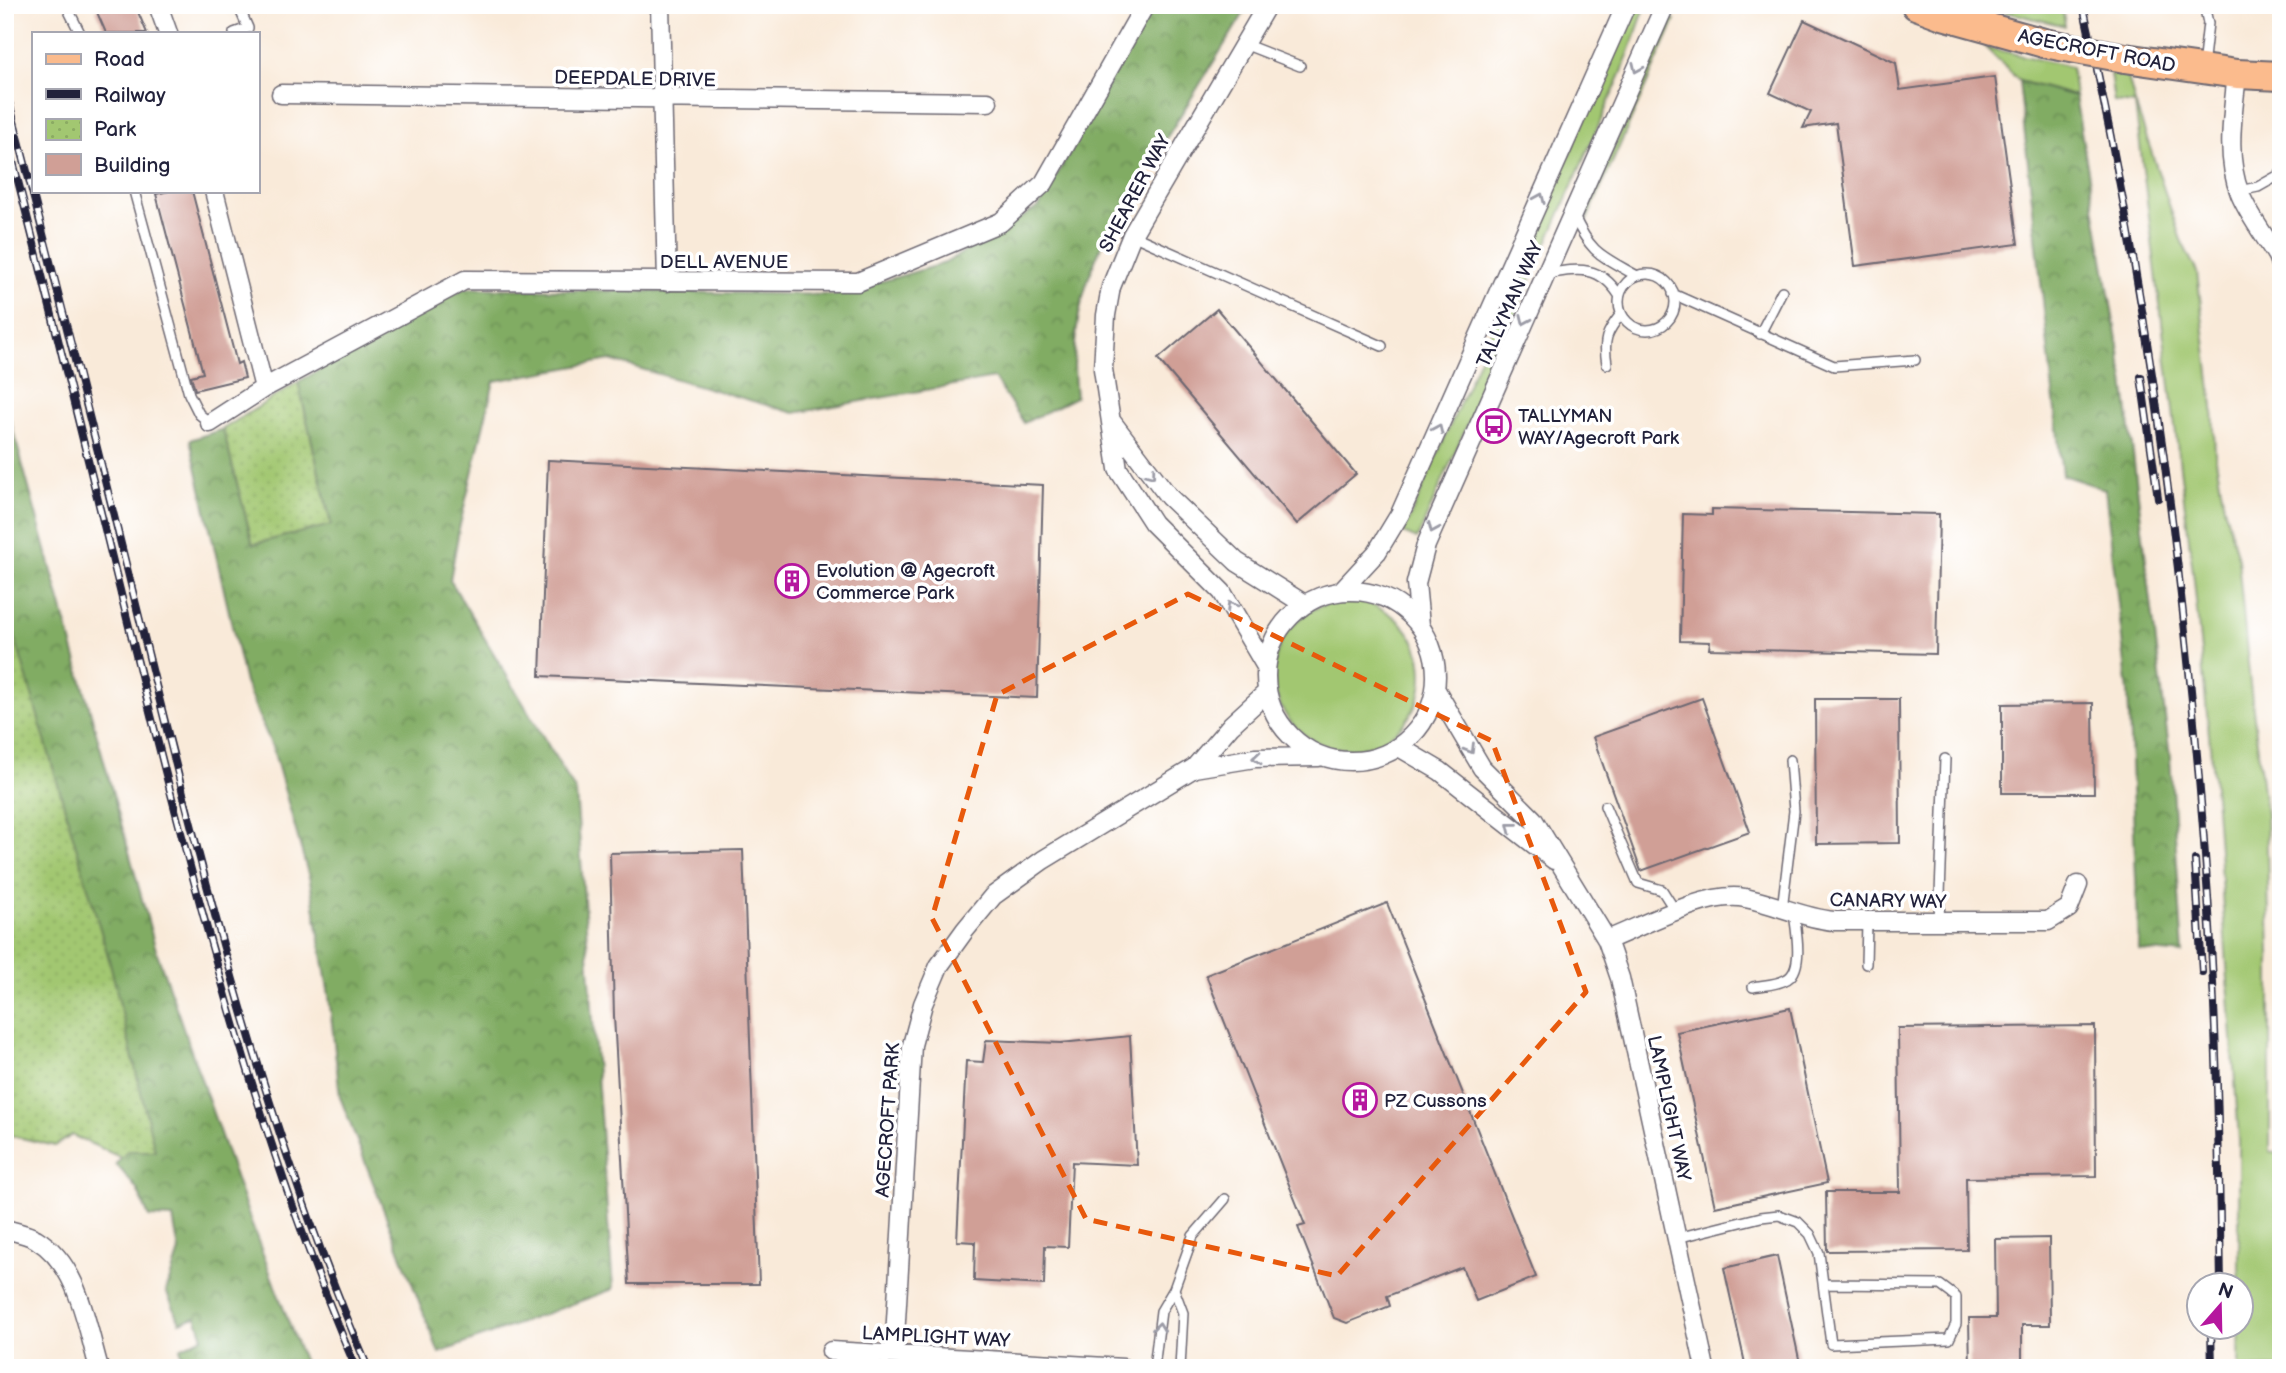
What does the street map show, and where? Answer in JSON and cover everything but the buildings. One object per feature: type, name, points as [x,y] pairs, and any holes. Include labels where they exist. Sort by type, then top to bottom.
[{"type":"main road","name":"AGECROFT ROAD","points":[[1916,5],[1942,15],[2044,43],[2237,74],[2281,76]]},
{"type":"street","points":[[158,5],[168,32]]},
{"type":"street","points":[[660,5],[667,282]]},
{"type":"street","name":"DELL AVENUE","points":[[210,423],[264,388],[465,280],[858,282],[1002,222],[1044,183],[1145,5]]},
{"type":"street","name":"SHEARER WAY","points":[[1265,664],[1222,592],[1153,523],[1118,469],[1102,369],[1105,315],[1117,270],[1132,234],[1267,5]]},
{"type":"street","name":"TALLYMAN WAY","points":[[1341,591],[1377,552],[1400,514],[1626,5]]},
{"type":"street","name":"TALLYMAN WAY","points":[[1420,625],[1415,597],[1421,557],[1665,5]]},
{"type":"street","points":[[2237,74],[2231,153],[2239,191],[2281,267]]},
{"type":"street","name":"DEEPDALE DRIVE","points":[[281,94],[988,102]]},
{"type":"street","points":[[214,192],[264,388]]},
{"type":"street","points":[[1110,419],[1169,496],[1237,562],[1304,604]]},
{"type":"street","points":[[1194,768],[1255,758],[1321,757],[1347,762],[1374,759],[1399,747],[1416,732],[1429,712],[1436,690],[1436,667],[1431,645],[1420,625],[1404,609],[1385,597],[1363,591],[1341,591],[1322,595],[1304,604],[1285,620],[1272,641],[1265,664],[1266,693],[1276,720],[1295,742],[1321,757]]},
{"type":"street","name":"LAMPLIGHT WAY","points":[[1436,690],[1482,768],[1533,819],[1607,940],[1620,978],[1705,1368]]},
{"type":"street","points":[[1194,768],[1231,725],[1266,693]]},
{"type":"street","points":[[1399,747],[1440,771],[1565,869]]},
{"type":"street","name":"AGECROFT PARK","points":[[894,1355],[912,1045],[923,1004],[939,965],[993,896],[1043,860],[1194,768]]},
{"type":"street","name":"CANARY WAY","points":[[1607,940],[1710,898],[1743,897],[1814,919],[1867,922],[2048,920],[2069,908],[2078,885]]},
{"type":"street","points":[[5,1229],[37,1240],[59,1259],[70,1274],[99,1368]]},
{"type":"street","name":"LAMPLIGHT WAY","points":[[831,1351],[1124,1368]]},
{"type":"lane","points":[[66,5],[80,32]]},
{"type":"lane","points":[[237,32],[248,28],[238,5]]},
{"type":"lane","points":[[2203,69],[2208,23],[2204,5]]},
{"type":"lane","points":[[1243,43],[1300,66]]},
{"type":"lane","points":[[2239,191],[2258,187],[2281,174]]},
{"type":"lane","points":[[134,192],[189,394],[199,414],[210,423]]},
{"type":"lane","points":[[1572,213],[1584,239],[1597,253],[1637,276],[1655,275],[1663,279],[1673,294],[1834,366],[1915,360]]},
{"type":"lane","points":[[1132,234],[1382,346]]},
{"type":"lane","points":[[1545,274],[1577,269],[1594,272],[1610,282],[1619,295],[1621,314],[1634,327],[1652,330],[1668,320],[1673,312],[1673,294]]},
{"type":"lane","points":[[1619,295],[1623,287],[1637,276]]},
{"type":"lane","points":[[1760,334],[1782,291]]},
{"type":"lane","points":[[1607,364],[1604,345],[1609,330],[1621,314]]},
{"type":"lane","points":[[1939,921],[1945,759]]},
{"type":"lane","points":[[1753,987],[1788,980],[1794,973],[1799,955],[1788,911],[1794,811],[1790,760]]},
{"type":"lane","points":[[1605,806],[1639,883],[1662,890],[1676,912]]},
{"type":"lane","points":[[1866,964],[1867,922]]},
{"type":"lane","points":[[1154,1368],[1161,1311],[1174,1289],[1193,1236],[1225,1199]]},
{"type":"lane","points":[[1676,1238],[1760,1217],[1779,1215],[1798,1222],[1810,1234],[1819,1253],[1823,1284],[1831,1344],[1949,1339],[1956,1324],[1956,1297],[1940,1285],[1823,1284]]},
{"type":"lane","points":[[1174,1289],[1183,1313],[1180,1368]]},
{"type":"highlighted area","points":[[1188,594],[1492,741],[1586,992],[1337,1276],[1086,1219],[932,918],[997,695]]},
{"type":"green space","points":[[1152,5],[1249,5],[1107,234],[1098,254],[1079,313],[1074,354],[1076,397],[1024,423],[994,378],[794,413],[610,360],[494,381],[459,529],[450,580],[576,792],[613,1289],[439,1353],[340,1097],[329,996],[310,881],[273,749],[245,683],[190,440],[223,429],[253,544],[331,524],[298,382],[464,288],[835,295],[945,263],[1039,207]]},
{"type":"green space","points":[[1635,5],[1645,8],[1622,72],[1417,539],[1403,533]]},
{"type":"green space","points":[[1995,5],[2062,5],[2065,26],[2002,11]]},
{"type":"green space","points":[[1666,16],[1675,20],[1586,222],[1587,209],[1643,80]]},
{"type":"green space","points":[[1985,47],[2071,67],[2075,96],[2019,81]]},
{"type":"green space","points":[[2110,74],[2128,77],[2181,240],[2197,272],[2213,407],[2215,454],[2224,506],[2238,559],[2266,816],[2270,952],[2270,1151],[2281,1155],[2281,1368],[2239,1368],[2239,1342],[2254,1342],[2254,1272],[2239,1272],[2239,1140],[2216,807],[2194,580],[2135,104],[2114,102]]},
{"type":"green space","points":[[2019,81],[2075,96],[2124,380],[2170,757],[2183,954],[2139,950],[2128,692],[2105,489],[2062,475]]},
{"type":"green space","points":[[298,382],[331,525],[253,544],[223,429]]},
{"type":"green space","points":[[5,401],[156,950],[252,1225],[306,1368],[187,1368],[180,1348],[203,1337],[196,1317],[180,1322],[166,1291],[179,1251],[173,1218],[149,1217],[137,1189],[116,1164],[121,1157],[72,1135],[55,1146],[5,1134]]},
{"type":"green space","points":[[1348,601],[1376,607],[1400,623],[1416,647],[1422,675],[1416,703],[1400,727],[1376,743],[1348,749],[1320,743],[1296,727],[1280,703],[1274,675],[1280,647],[1296,623],[1320,607]]},
{"type":"green space","points":[[5,603],[110,963],[155,1151],[127,1151],[122,1158],[72,1135],[55,1146],[5,1134]]},
{"type":"railway","points":[[2083,5],[2128,226],[2163,449],[2177,561],[2200,785],[2211,945],[2221,1272]]},
{"type":"railway","points":[[5,87],[32,192]]},
{"type":"railway","points":[[5,131],[165,771],[226,998],[298,1222],[356,1368]]},
{"type":"railway","points":[[32,192],[216,920],[270,1102],[300,1192],[368,1368]]},
{"type":"railway","points":[[2141,377],[2158,498]]},
{"type":"railway","points":[[2195,860],[2202,972]]},
{"type":"railway","points":[[2211,1342],[2212,1368]]},
{"type":"place","name":"TALLYMAN WAY/Agecroft Park","points":[[1494,426]]},
{"type":"place","name":"Evolution @ Agecroft Commerce Park","points":[[792,581]]},
{"type":"place","name":"PZ Cussons","points":[[1360,1100]]}]
